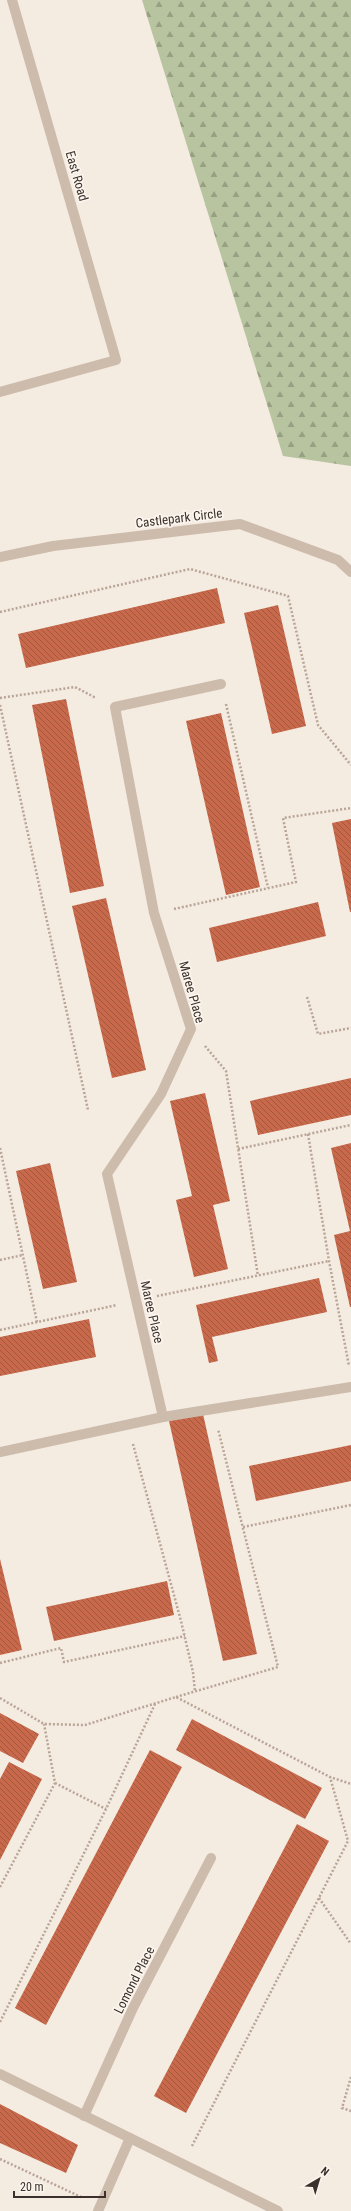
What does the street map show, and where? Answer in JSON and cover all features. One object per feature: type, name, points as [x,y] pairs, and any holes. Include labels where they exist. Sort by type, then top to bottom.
[{"type":"street","name":"East Road","points":[[0,392],[116,360],[12,0]]},
{"type":"street","name":"Castlepark Circle","points":[[0,557],[53,546],[240,524],[338,560],[351,572]]},
{"type":"street","points":[[115,707],[221,684]]},
{"type":"street","name":"Maree Place","points":[[115,707],[154,913],[191,1029],[161,1094],[107,1174],[163,1417]]},
{"type":"street","points":[[0,1452],[163,1417],[351,1387]]},
{"type":"street","name":"Lomond Place","points":[[84,2116],[133,2008],[211,1858]]},
{"type":"street","points":[[0,2074],[278,2211]]},
{"type":"street","points":[[99,2209],[130,2138]]},
{"type":"path","points":[[0,612],[190,569],[288,596],[318,726],[351,765]]},
{"type":"path","points":[[221,684],[268,888]]},
{"type":"path","points":[[0,698],[75,687],[115,707]]},
{"type":"path","points":[[0,705],[88,1110]]},
{"type":"path","points":[[154,913],[296,882],[282,818],[351,808]]},
{"type":"path","points":[[306,997],[318,1034],[351,1028]]},
{"type":"path","points":[[191,1029],[226,1071],[258,1276]]},
{"type":"path","points":[[238,1149],[351,1126]]},
{"type":"path","points":[[308,1134],[329,1261],[350,1367]]},
{"type":"path","points":[[0,1148],[37,1322]]},
{"type":"path","points":[[0,1260],[23,1255]]},
{"type":"path","points":[[0,1330],[329,1261]]},
{"type":"path","points":[[0,1698],[44,1724],[85,1724],[278,1667],[213,1409]]},
{"type":"path","points":[[128,1425],[185,1636],[194,1692]]},
{"type":"path","points":[[243,1527],[351,1505]]},
{"type":"path","points":[[0,1663],[61,1648],[64,1662],[185,1636]]},
{"type":"path","points":[[176,1697],[330,1777],[351,1784]]},
{"type":"path","points":[[0,2022],[106,1809],[155,1704]]},
{"type":"path","points":[[0,1887],[55,1783],[44,1724]]},
{"type":"path","points":[[182,2164],[348,1841],[330,1777]]},
{"type":"path","points":[[55,1783],[106,1809]]},
{"type":"path","points":[[319,1898],[351,1944]]},
{"type":"path","points":[[351,2077],[342,2108],[351,2111]]},
{"type":"path","points":[[0,2159],[99,2209]]},
{"type":"green space","points":[[142,0],[351,0],[351,466],[283,456]]},
{"type":"building","points":[[217,588],[225,623],[26,668],[18,634]]},
{"type":"building","points":[[278,605],[306,726],[272,734],[244,613]]},
{"type":"building","points":[[66,699],[104,886],[70,893],[32,705]]},
{"type":"building","points":[[221,713],[260,887],[226,895],[186,721]]},
{"type":"building","points":[[351,819],[351,912],[350,912],[332,823]]},
{"type":"building","points":[[106,898],[146,1070],[112,1078],[72,906]]},
{"type":"building","points":[[318,902],[326,936],[217,962],[209,928]]},
{"type":"building","points":[[351,1078],[351,1115],[258,1135],[250,1101]]},
{"type":"building","points":[[205,1093],[230,1201],[213,1205],[228,1269],[194,1277],[176,1200],[192,1196],[170,1101]]},
{"type":"building","points":[[351,1143],[350,1307],[334,1235],[350,1231],[331,1148]]},
{"type":"building","points":[[50,1163],[77,1282],[43,1289],[16,1171]]},
{"type":"building","points":[[319,1278],[327,1312],[212,1337],[218,1361],[209,1363],[196,1305]]},
{"type":"building","points":[[89,1319],[96,1357],[0,1376],[0,1337]]},
{"type":"building","points":[[203,1414],[257,1654],[223,1661],[169,1421]]},
{"type":"building","points":[[351,1445],[351,1481],[256,1501],[249,1466]]},
{"type":"building","points":[[0,1559],[22,1650],[0,1655]]},
{"type":"building","points":[[167,1581],[174,1615],[54,1641],[46,1607]]},
{"type":"building","points":[[0,1713],[39,1734],[23,1763],[0,1751]]},
{"type":"building","points":[[192,1719],[322,1788],[305,1819],[176,1750]]},
{"type":"building","points":[[150,1750],[182,1767],[46,2025],[15,2008]]},
{"type":"building","points":[[9,1762],[42,1779],[0,1860],[0,1779]]},
{"type":"building","points":[[297,1824],[329,1841],[186,2113],[154,2096]]},
{"type":"building","points":[[0,2104],[78,2145],[66,2173],[0,2143]]}]
